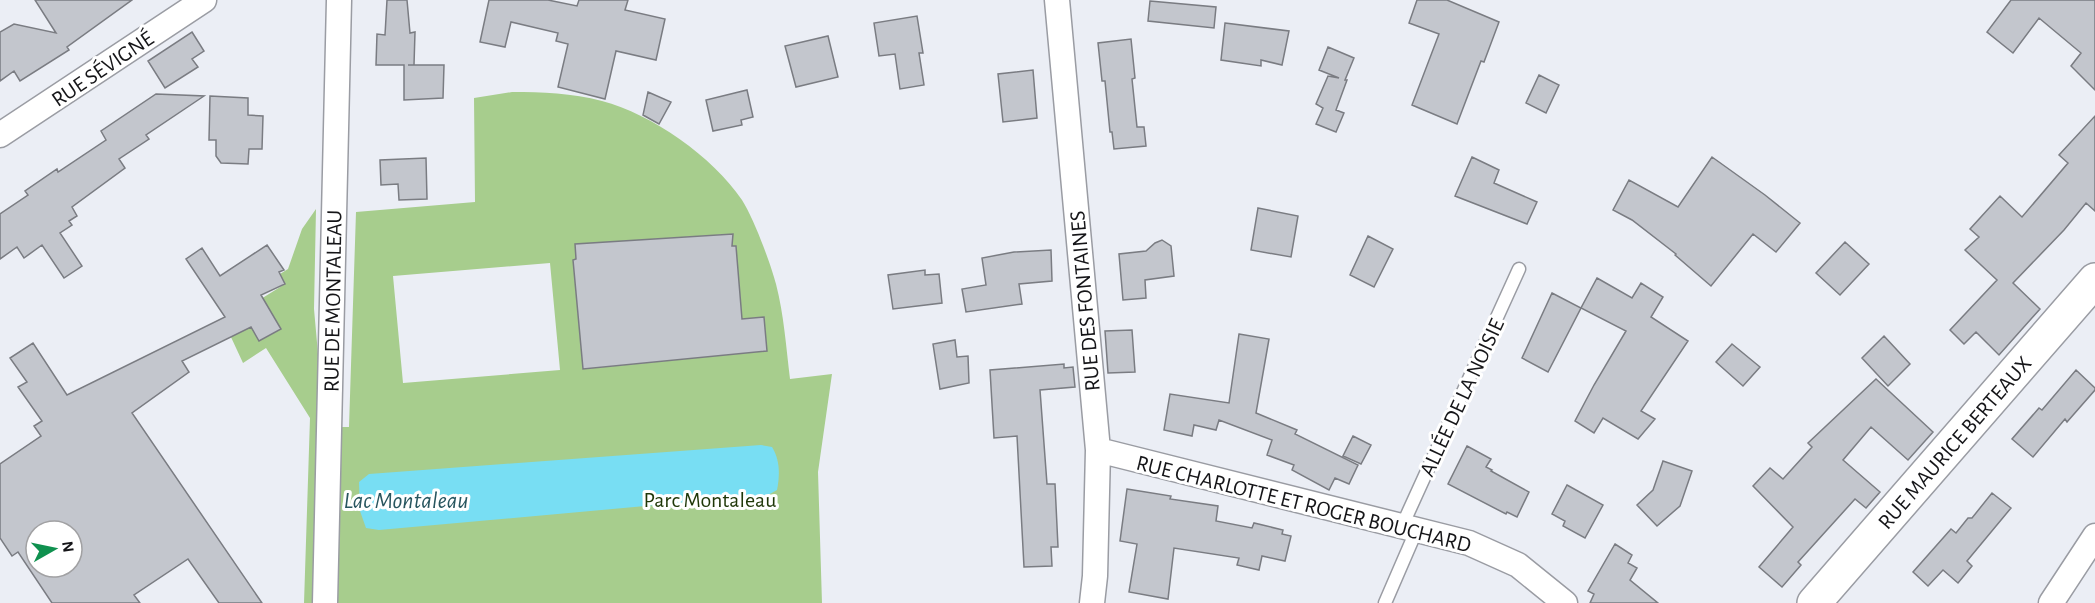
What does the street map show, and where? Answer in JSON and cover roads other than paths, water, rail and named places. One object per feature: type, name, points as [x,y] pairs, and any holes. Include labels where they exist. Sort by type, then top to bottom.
[{"type":"street","name":"RUE SÉVIGNÉ","points":[[0,135],[204,0]]},
{"type":"street","name":"RUE DE MONTALEAU","points":[[325,603],[339,0]]},
{"type":"street","name":"RUE DES FONTAINES","points":[[1057,0],[1098,450],[1095,576],[1092,603]]},
{"type":"street","name":"RUE MAURICE BERTEAUX","points":[[1814,603],[2095,280]]},
{"type":"street","name":"RUE CHARLOTTE ET ROGER BOUCHARD","points":[[1098,450],[1469,543],[1518,565],[1565,603]]},
{"type":"street","points":[[2051,603],[2095,536]]},
{"type":"lane","name":"ALLÉE DE LA NOISIE","points":[[1385,603],[1409,527],[1519,269]]},
{"type":"water","name":"Lac Montaleau","points":[[761,445],[772,447],[778,462],[777,490],[768,495],[379,530],[366,528],[360,511],[359,482],[369,474]]},
{"type":"park label","name":"Parc Montaleau","points":[[710,499]]}]
